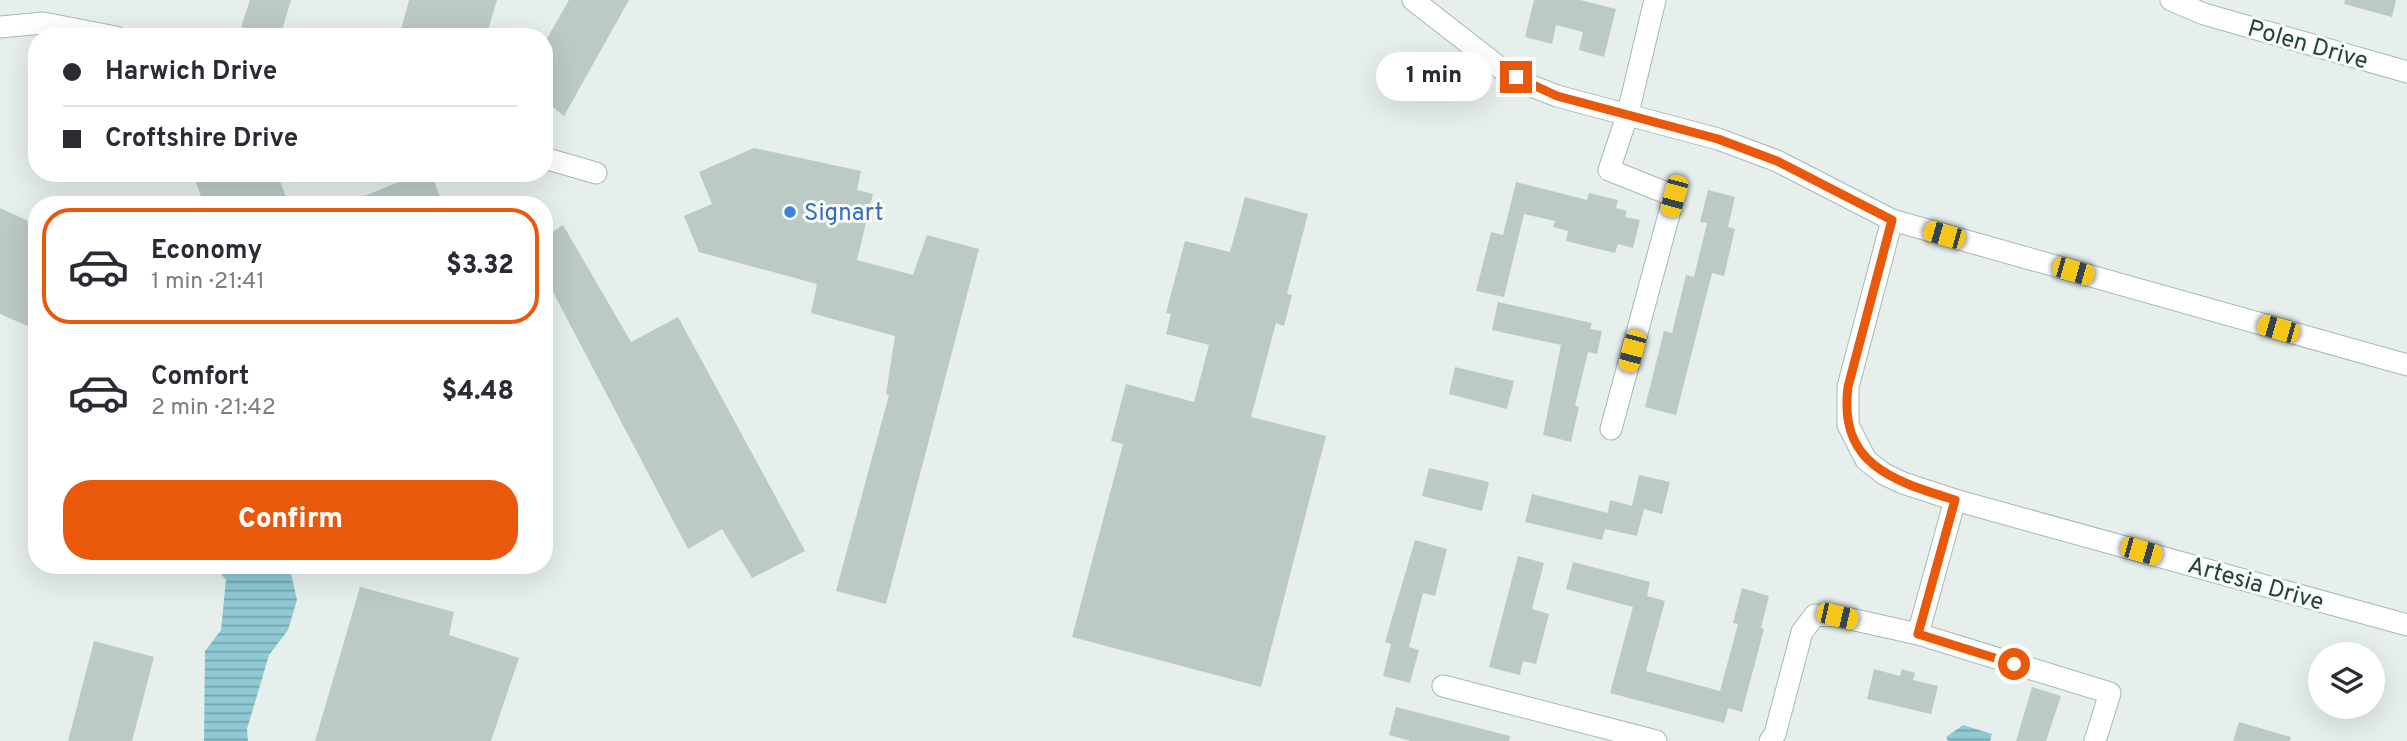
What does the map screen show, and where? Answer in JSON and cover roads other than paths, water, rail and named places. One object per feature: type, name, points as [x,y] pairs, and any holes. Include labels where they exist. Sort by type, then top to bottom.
[{"type":"street","points":[[1413,0],[1503,70],[1529,85],[1557,96],[1718,139],[1777,161],[1892,220],[2407,365]]},
{"type":"street","points":[[1611,429],[1674,196],[1609,170],[1628,113],[1655,0]]},
{"type":"street","name":"Polen Drive","points":[[2171,0],[2204,14],[2407,72]]},
{"type":"street","points":[[0,27],[43,23],[69,28]]},
{"type":"street","points":[[553,161],[596,173]]},
{"type":"street","name":"Artesia Drive","points":[[1892,220],[1848,387],[1846,405],[1848,425],[1866,460],[1884,474],[1903,483],[1955,500],[2407,625]]},
{"type":"street","points":[[1918,634],[1955,500]]},
{"type":"street","points":[[1770,741],[1775,734],[1802,632],[1815,615],[1837,616],[1918,634],[2110,693],[2095,741]]},
{"type":"street","points":[[1443,686],[1656,741]]},
{"type":"water","points":[[221,574],[291,574],[297,600],[288,630],[269,655],[247,729],[248,741],[204,741],[205,651],[221,630],[226,580]]},
{"type":"water","points":[[1963,725],[1992,734],[1990,741],[1948,741],[1946,737]]},
{"type":"place","name":"Signart","points":[[790,212]]}]
